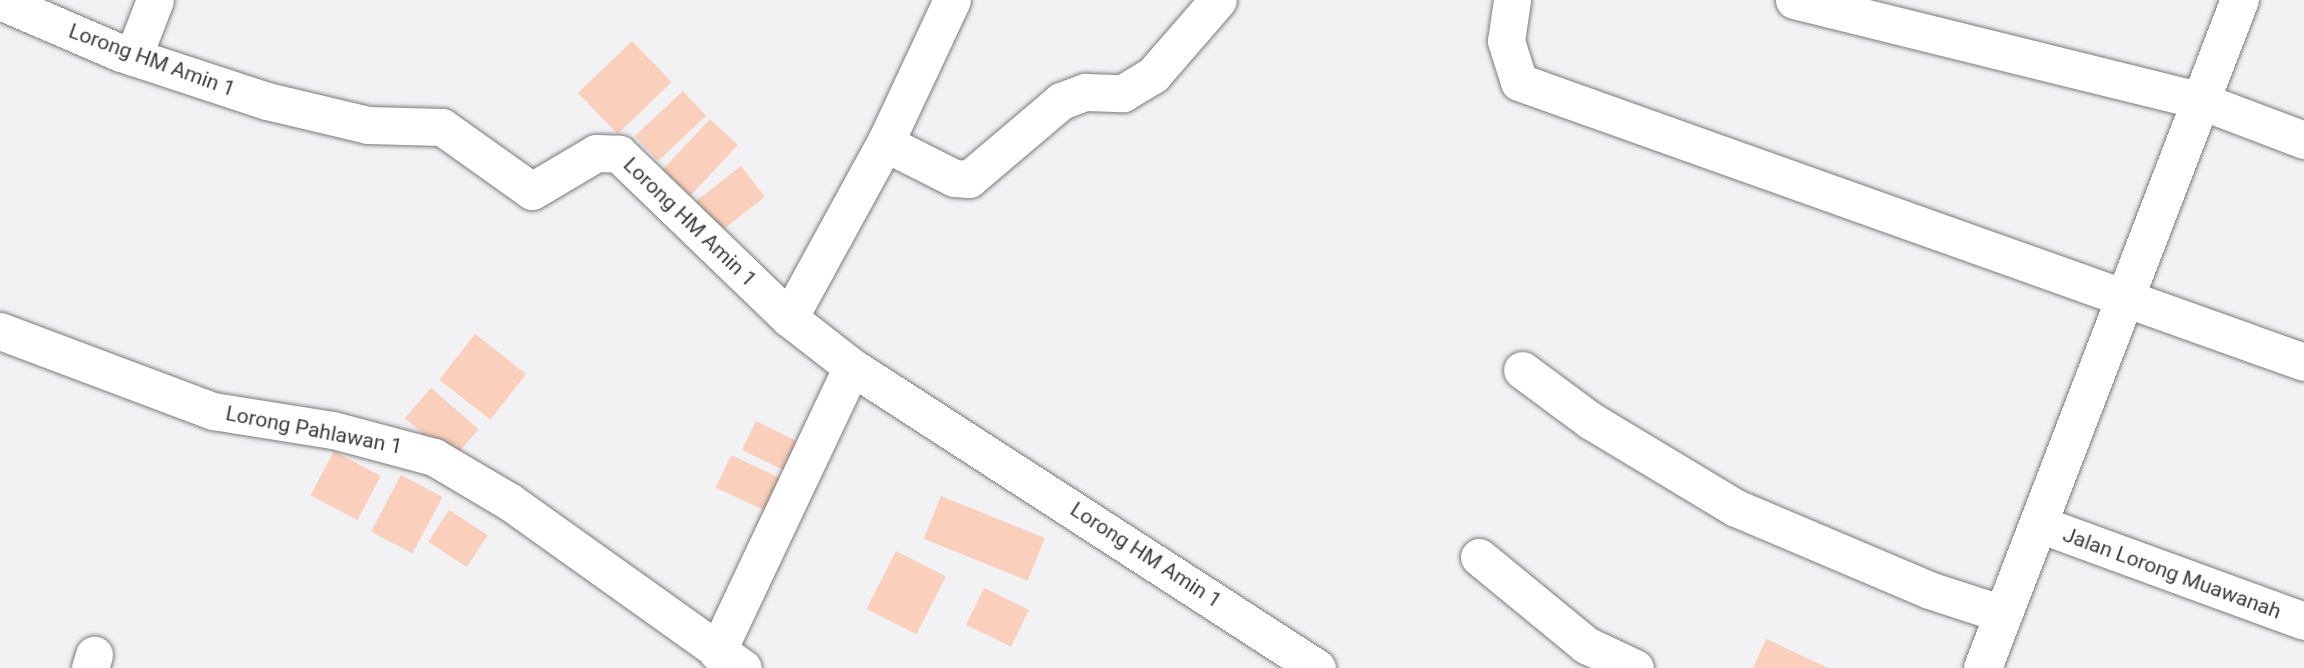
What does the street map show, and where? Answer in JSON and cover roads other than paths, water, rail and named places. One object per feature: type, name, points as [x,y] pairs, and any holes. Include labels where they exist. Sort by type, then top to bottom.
[{"type":"main road","points":[[1983,668],[2240,0]]},
{"type":"street","points":[[134,57],[155,0]]},
{"type":"street","points":[[789,318],[885,143],[952,0]]},
{"type":"street","points":[[885,143],[954,178],[968,179],[1061,101],[1084,92],[1124,93],[1153,75],[1218,0]]},
{"type":"street","points":[[1512,0],[1506,41],[1519,82],[2125,301],[2304,362]]},
{"type":"street","points":[[1794,0],[2202,101],[2304,140]]},
{"type":"street","name":"Lorong HM Amin 1","points":[[0,1],[134,57],[267,101],[368,125],[442,127],[532,191],[596,153],[619,154],[789,318],[852,367],[1317,668]]},
{"type":"street","name":"Lorong Pahlawan 1","points":[[0,331],[213,411],[333,430],[434,457],[510,502],[730,660]]},
{"type":"street","points":[[730,660],[852,367]]},
{"type":"street","points":[[1522,370],[1591,421],[1736,508],[1929,590],[2003,614]]},
{"type":"street","name":"Jalan Lorong Muawanah","points":[[2039,524],[2304,621]]},
{"type":"street","points":[[1479,557],[1586,645],[1635,668]]}]
